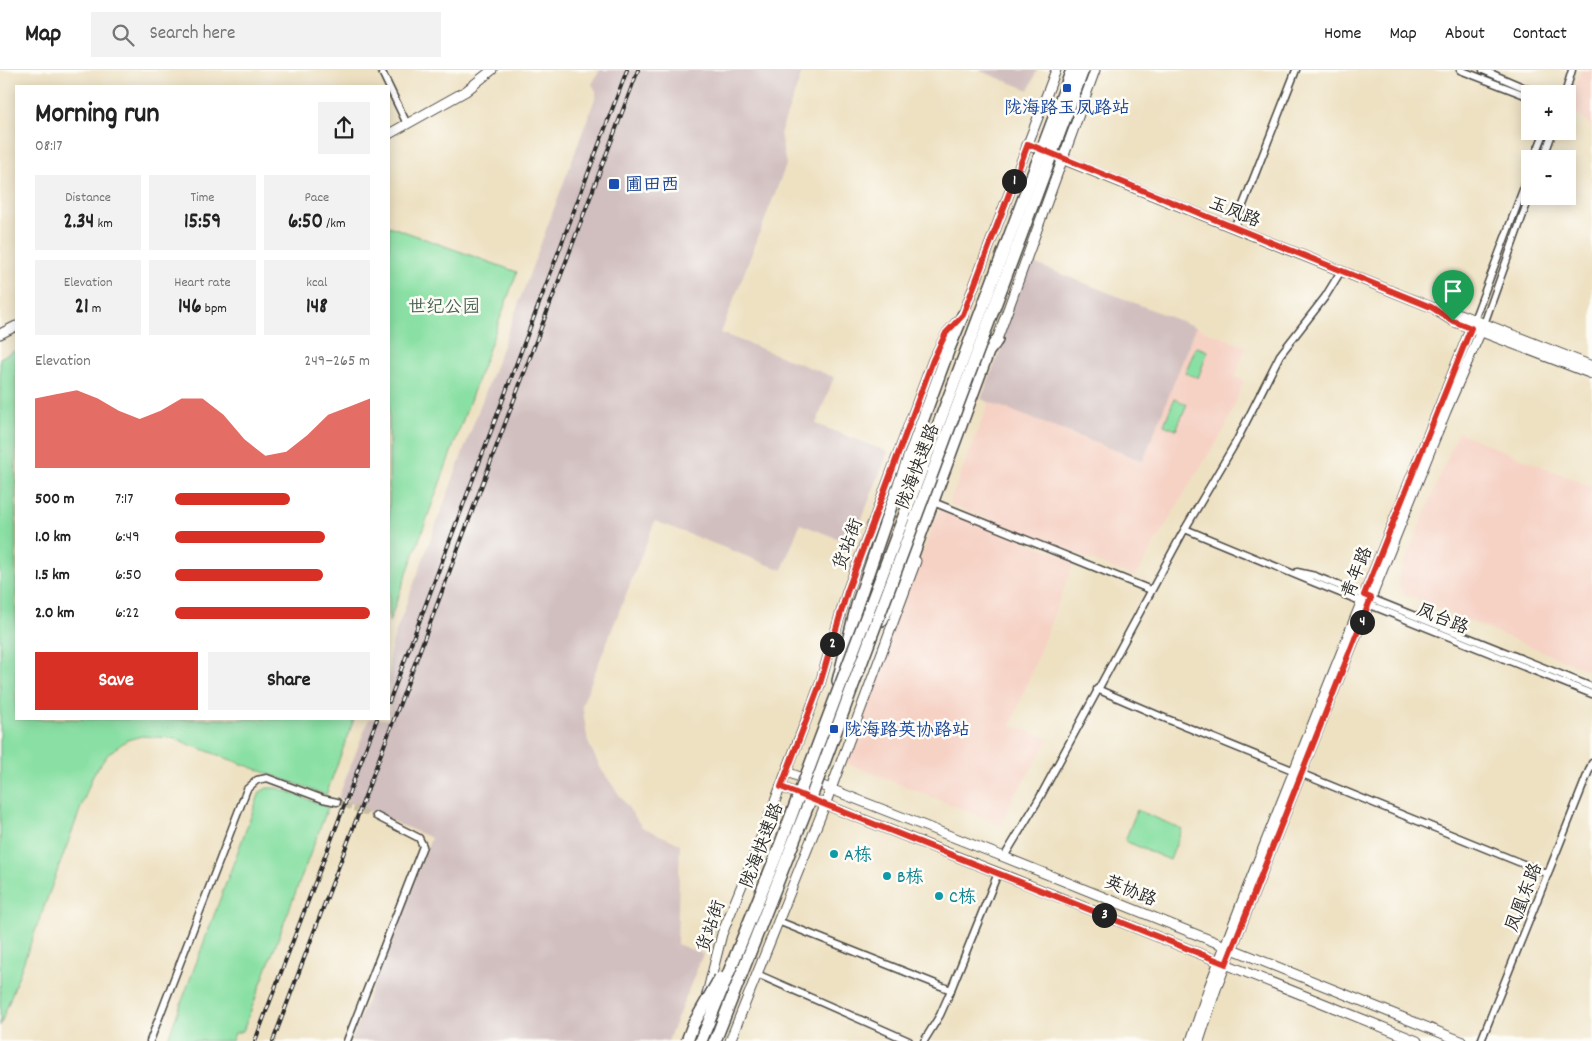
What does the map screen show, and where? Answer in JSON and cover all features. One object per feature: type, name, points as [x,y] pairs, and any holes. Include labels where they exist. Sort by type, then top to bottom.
[{"type":"highway","name":"陇海快速路","points":[[701,1041],[776,856],[1072,70]]},
{"type":"highway","name":"陇海快速路","points":[[716,1041],[812,796],[1083,70]]},
{"type":"highway","points":[[828,719],[860,596],[890,509],[963,315]]},
{"type":"highway","points":[[860,667],[910,563],[988,352],[996,340]]},
{"type":"highway","points":[[687,1041],[693,1026],[744,935]]},
{"type":"street","points":[[381,70],[388,85]]},
{"type":"street","points":[[390,133],[466,91],[492,70]]},
{"type":"street","name":"货站街","points":[[694,1041],[722,934],[819,687],[847,592],[933,360],[946,333],[963,315],[1056,70]]},
{"type":"street","points":[[730,1041],[825,805],[938,504],[1095,70]]},
{"type":"street","points":[[1234,228],[1296,70]]},
{"type":"street","points":[[1460,70],[1521,94]]},
{"type":"street","points":[[1483,70],[1521,86]]},
{"type":"street","points":[[1567,85],[1572,70]]},
{"type":"street","points":[[390,89],[407,124]]},
{"type":"street","name":"玉凤路","points":[[1028,144],[1431,307],[1453,321],[1477,326],[1592,366]]},
{"type":"street","name":"青年路","points":[[1477,326],[1521,197]]},
{"type":"street","name":"青年路","points":[[1190,1041],[1526,205]]},
{"type":"street","points":[[1004,857],[1039,799],[1185,529],[1236,442],[1280,355],[1325,297],[1341,271]]},
{"type":"street","points":[[0,334],[15,326]]},
{"type":"street","name":"玉凤路","points":[[1477,326],[1592,374]]},
{"type":"street","points":[[938,504],[1152,590]]},
{"type":"street","name":"凤台路","points":[[1185,529],[1284,569],[1315,576],[1366,600],[1592,694]]},
{"type":"street","name":"凤台路","points":[[1366,600],[1592,687]]},
{"type":"street","points":[[1098,689],[1548,874]]},
{"type":"street","name":"凤凰东路","points":[[1481,1041],[1592,763]]},
{"type":"street","name":"英协路","points":[[787,772],[1461,1041]]},
{"type":"street","points":[[150,1041],[247,789],[257,780],[267,778],[323,800],[337,802]]},
{"type":"street","name":"英协路","points":[[781,787],[1417,1041]]},
{"type":"street","points":[[347,1041],[423,846],[419,838],[376,816]]},
{"type":"street","points":[[924,1041],[940,1015],[998,873]]},
{"type":"street","points":[[778,921],[951,990]]},
{"type":"street","name":"青年路","points":[[1199,1041],[1222,962]]},
{"type":"street","points":[[756,974],[909,1041]]},
{"type":"shaded area","points":[[600,70],[803,70],[780,134],[786,165],[721,333],[834,377],[816,424],[888,452],[852,544],[800,524],[782,570],[655,521],[582,705],[588,742],[601,769],[642,827],[680,844],[677,944],[703,954],[668,1041],[351,1041],[431,838],[338,798],[369,720],[390,720],[390,652],[395,634],[596,96],[596,91],[592,84]]},
{"type":"shaded area","points":[[978,70],[1037,70],[1029,90]]},
{"type":"shaded area","points":[[1581,70],[1592,70],[1592,126],[1576,113],[1576,85]]},
{"type":"shaded area","points":[[1028,261],[1196,327],[1143,461],[981,399],[1005,338],[999,336]]},
{"type":"shaded area","points":[[1196,327],[1246,347],[1235,377],[1244,381],[1225,429],[1192,480],[1135,577],[949,504],[989,402],[1143,461]]},
{"type":"shaded area","points":[[1458,432],[1592,487],[1592,672],[1404,594],[1399,587],[1398,578]]},
{"type":"shaded area","points":[[940,508],[1075,560],[1011,725],[1049,739],[1018,791],[1015,791],[1002,825],[841,761]]},
{"type":"green space","name":"世纪公园","points":[[390,226],[517,272],[390,619]]},
{"type":"green space","points":[[1196,347],[1208,351],[1198,378],[1185,373]]},
{"type":"green space","points":[[15,350],[15,720],[354,720],[326,795],[172,738],[142,736],[127,740],[109,753],[93,775],[0,1026],[0,358]]},
{"type":"green space","points":[[1174,399],[1187,404],[1176,430],[1164,425]]},
{"type":"green space","points":[[267,788],[278,788],[328,807],[243,1031],[235,1033],[232,1041],[167,1041],[260,792]]},
{"type":"green space","points":[[1137,810],[1182,829],[1170,860],[1125,841]]},
{"type":"tunnel","points":[[337,802],[376,816]]},
{"type":"railway","points":[[390,699],[627,70]]},
{"type":"railway","points":[[273,1041],[638,70]]},
{"type":"railway","points":[[255,1041],[377,720]]},
{"type":"place","name":"陇海路玉凤路站","points":[[1067,88]]},
{"type":"place","name":"圃田西","points":[[614,184]]},
{"type":"place","name":"陇海路英协路站","points":[[834,729]]},
{"type":"place","name":"A栋","points":[[834,854]]},
{"type":"place","name":"B栋","points":[[887,876]]},
{"type":"place","name":"C栋","points":[[939,896]]},
{"type":"route","points":[[1028,144],[1431,307],[1453,321],[1471,328],[1364,595],[1371,598],[1226,964],[781,787],[819,687],[847,592],[933,360],[946,333],[963,315],[1028,144]]}]
